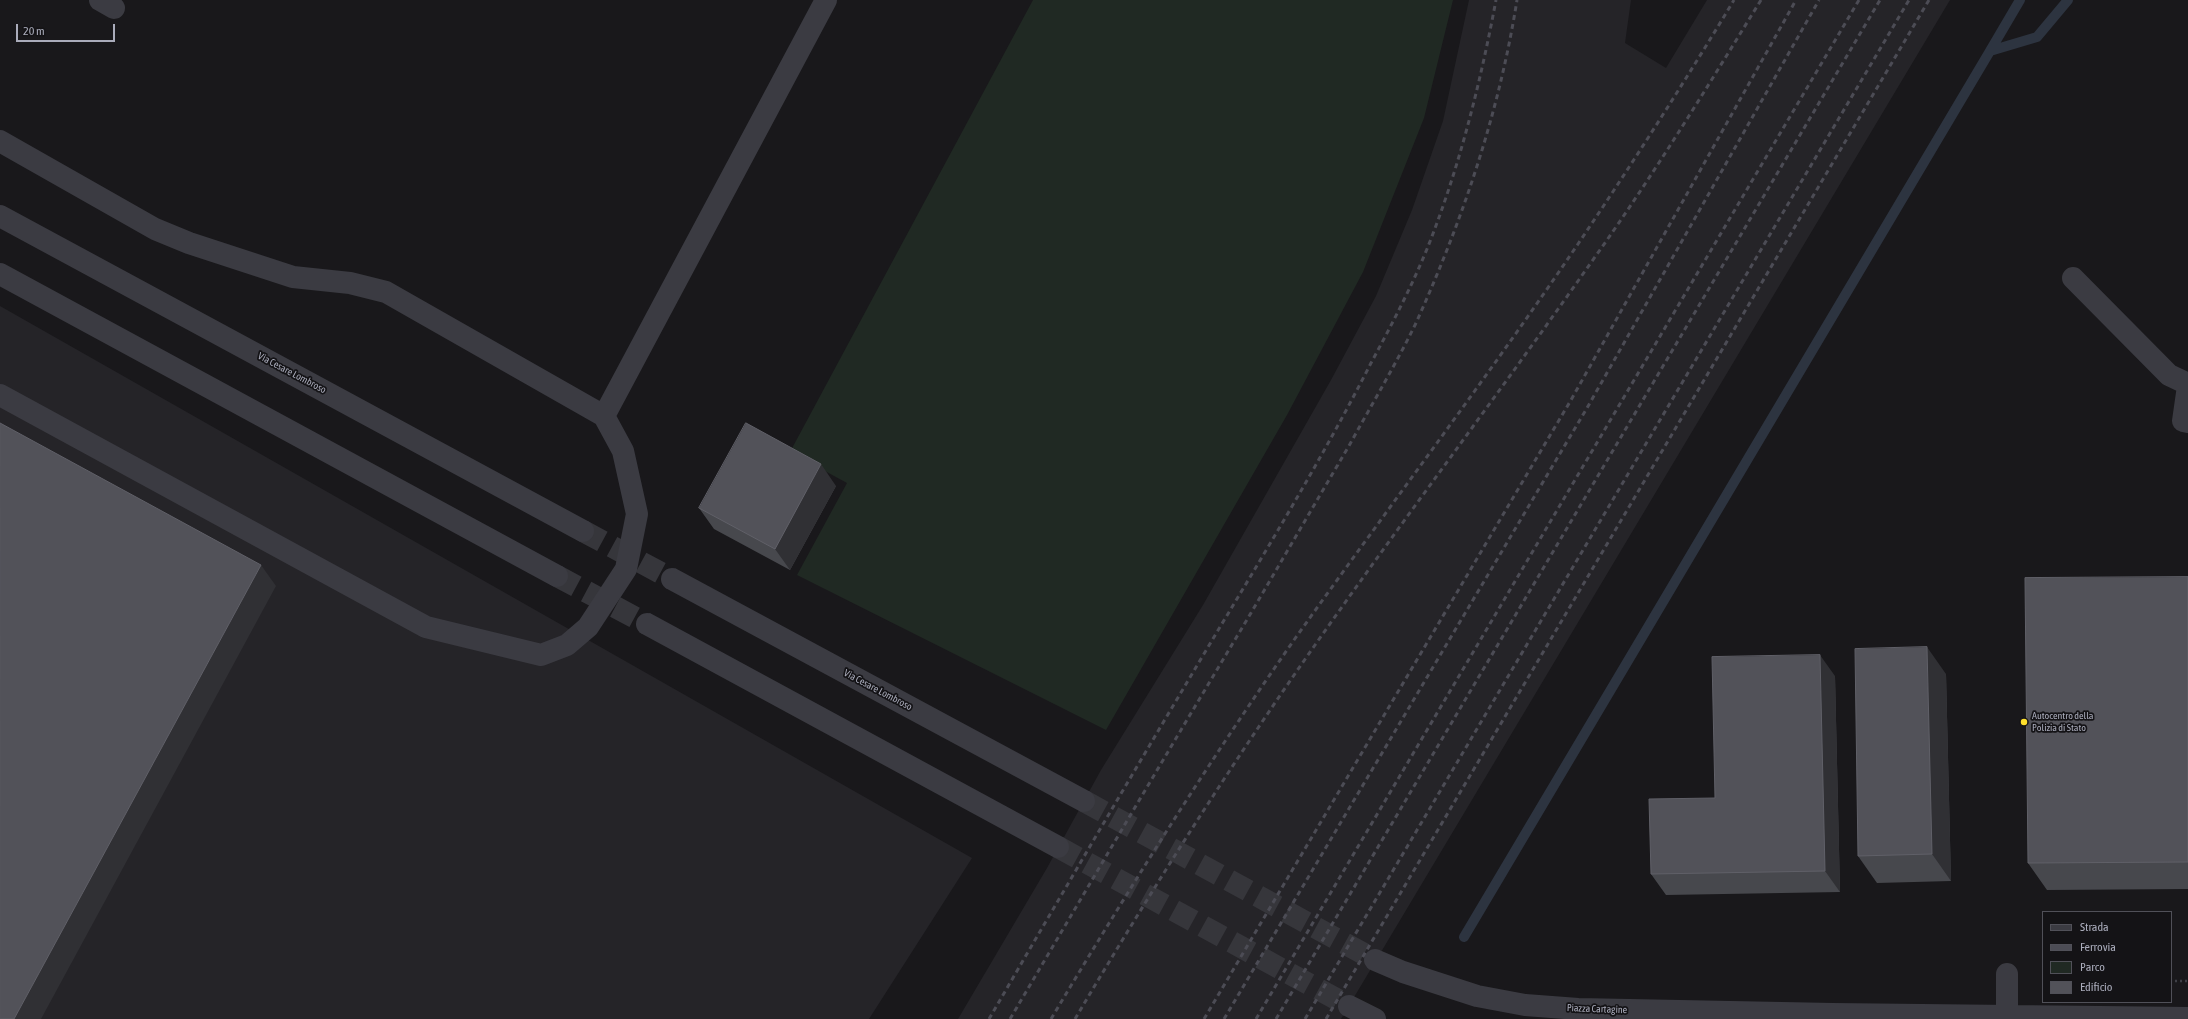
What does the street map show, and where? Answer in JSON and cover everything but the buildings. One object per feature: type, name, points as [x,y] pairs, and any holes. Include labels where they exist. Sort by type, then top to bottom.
[{"type":"street","points":[[604,416],[826,0]]},
{"type":"street","points":[[0,141],[155,229],[189,243],[293,277],[350,283],[386,292],[604,416],[623,451],[637,514],[626,569],[588,627],[567,645],[541,655],[426,628],[0,395]]},
{"type":"street","name":"Via Cesare Lombroso","points":[[0,216],[583,531]]},
{"type":"street","points":[[0,274],[557,576]]},
{"type":"street","points":[[2073,278],[2169,375],[2188,385],[2183,421],[2188,422]]},
{"type":"street","name":"Via Cesare Lombroso","points":[[672,579],[1084,801]]},
{"type":"street","points":[[647,624],[1058,847]]},
{"type":"street","name":"Piazza Cartagine","points":[[1375,960],[1403,972],[1477,996],[1526,1005],[1578,1009],[1851,1017],[2007,1015],[2188,1018]]},
{"type":"street","points":[[2007,974],[2007,1015]]},
{"type":"street","points":[[1349,1006],[1375,1019]]},
{"type":"path","points":[[2175,981],[2188,981]]},
{"type":"shaded area","points":[[1469,0],[1631,0],[1625,43],[1666,68],[1707,0],[1950,0],[1341,1019],[958,1019],[1047,868],[1101,770],[1203,605],[1331,380],[1376,296],[1412,210],[1443,121]]},
{"type":"shaded area","points":[[0,306],[972,858],[869,1019],[0,1019]]},
{"type":"green space","points":[[1033,0],[1453,0],[1424,118],[1363,272],[1287,415],[1106,730],[797,575],[847,483],[790,452]]},
{"type":"waterway","points":[[1990,51],[2020,0]]},
{"type":"waterway","points":[[1464,937],[1990,51],[2037,37],[2068,0]]},
{"type":"tunnel","points":[[583,531],[672,579]]},
{"type":"tunnel","points":[[557,576],[647,624]]},
{"type":"tunnel","points":[[1084,801],[1375,960]]},
{"type":"tunnel","points":[[1058,847],[1349,1006]]},
{"type":"railway","points":[[989,1019],[1296,499],[1335,431],[1400,307],[1427,249],[1459,157],[1476,95],[1496,0]]},
{"type":"railway","points":[[1010,1019],[1350,444],[1416,323],[1464,205],[1490,124],[1500,84],[1517,0]]},
{"type":"railway","points":[[1051,1019],[1139,875],[1262,686],[1544,294],[1658,123],[1734,0]]},
{"type":"railway","points":[[1075,1019],[1161,877],[1221,783],[1349,597],[1522,360],[1613,232],[1678,134],[1761,0]]},
{"type":"railway","points":[[1204,1019],[1571,400],[1796,0]]},
{"type":"railway","points":[[1224,1019],[1587,408],[1819,0]]},
{"type":"railway","points":[[1256,1019],[1859,0]]},
{"type":"railway","points":[[1276,1019],[1880,0]]},
{"type":"railway","points":[[1305,1019],[1909,0]]},
{"type":"railway","points":[[1326,1019],[1929,0]]},
{"type":"place","name":"Autocentro della Polizia di Stato","points":[[2024,722]]}]
